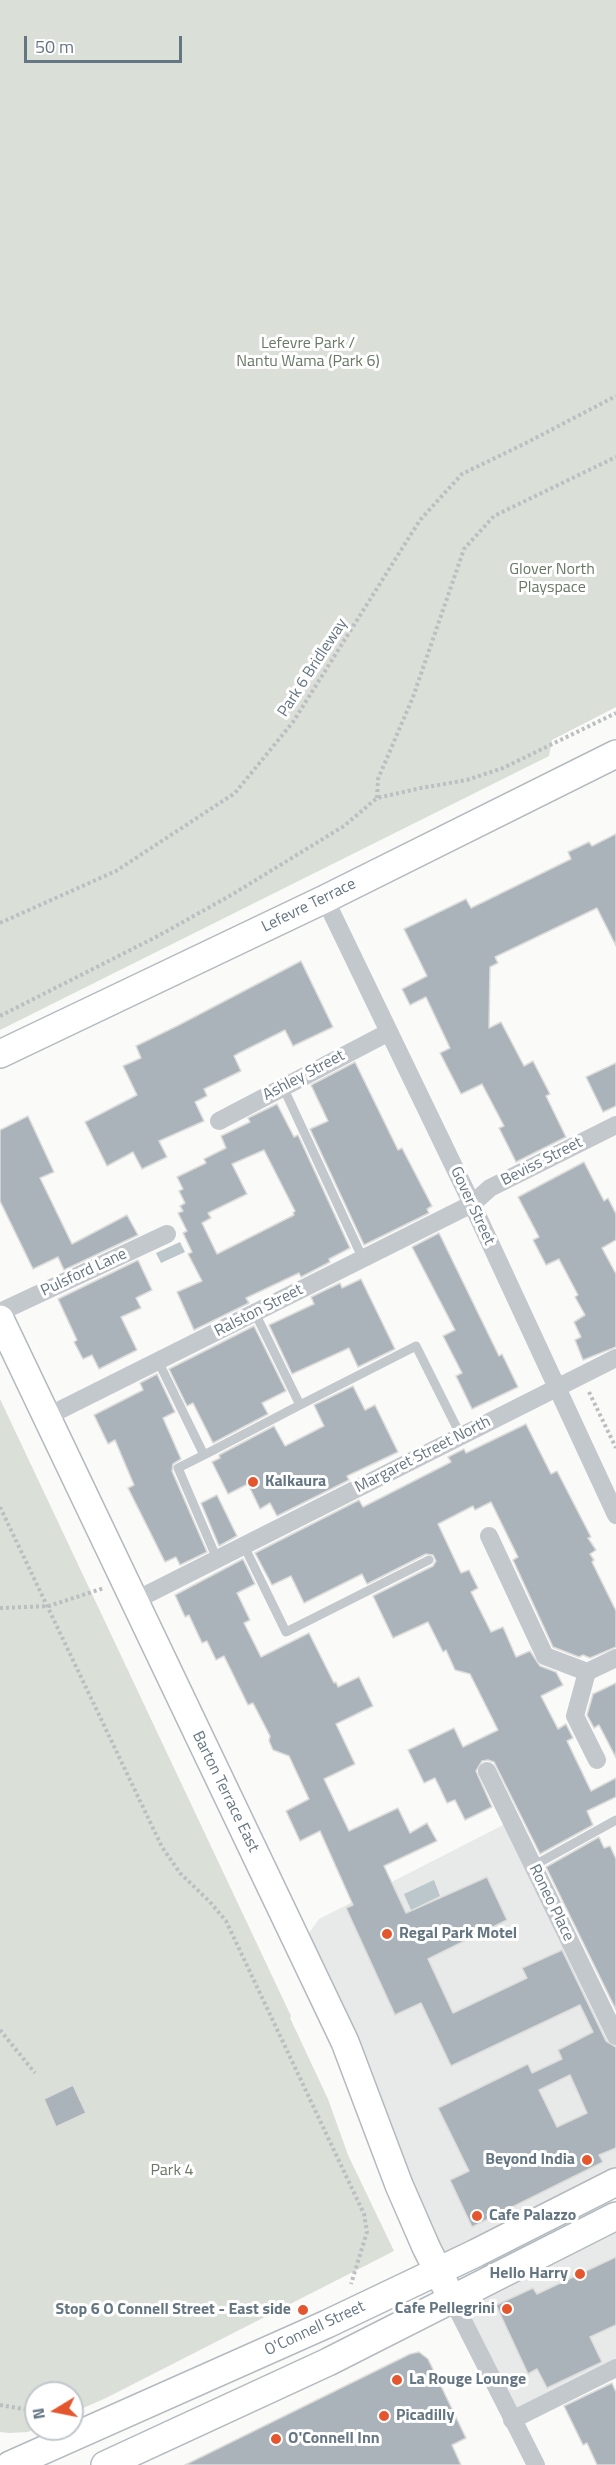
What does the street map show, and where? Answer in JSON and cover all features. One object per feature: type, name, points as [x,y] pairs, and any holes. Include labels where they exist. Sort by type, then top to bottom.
[{"type":"street","name":"Lefevre Terrace","points":[[0,1054],[325,899],[616,753]]},
{"type":"street","name":"Gover Street","points":[[325,899],[472,1204],[616,1515]]},
{"type":"street","name":"Ashley Street","points":[[219,1121],[389,1032]]},
{"type":"street","name":"Beviss Street","points":[[472,1204],[490,1188],[616,1125]]},
{"type":"street","name":"Ralston Street","points":[[46,1417],[472,1204]]},
{"type":"street","name":"Pulsford Lane","points":[[0,1312],[167,1234]]},
{"type":"street","name":"Barton Terrace East","points":[[0,1319],[345,2042],[399,2185],[452,2299]]},
{"type":"street","name":"Margaret Street North","points":[[129,1591],[217,1559],[616,1358]]},
{"type":"street","points":[[489,1536],[545,1656],[587,1672],[616,1658]]},
{"type":"street","points":[[587,1672],[575,1716],[597,1760]]},
{"type":"street","name":"Roneo Place","points":[[486,1771],[616,2036]]},
{"type":"street","name":"O'Connell Street","points":[[9,2465],[327,2324],[616,2182]]},
{"type":"street","name":"O'Connell Street","points":[[105,2465],[328,2362],[616,2216]]},
{"type":"street","points":[[452,2299],[536,2465]]},
{"type":"street","points":[[512,2420],[616,2368]]},
{"type":"lane","points":[[283,1087],[363,1258]]},
{"type":"lane","points":[[255,1313],[300,1405]]},
{"type":"lane","points":[[217,1559],[178,1468],[416,1346],[461,1436]]},
{"type":"lane","points":[[158,1361],[204,1455]]},
{"type":"lane","points":[[244,1545],[286,1632],[429,1560]]},
{"type":"lane","points":[[533,1866],[616,1821]]},
{"type":"path","name":"Park 6 Bridleway","points":[[0,923],[116,871],[235,793],[293,722],[420,520],[462,474],[616,396]]},
{"type":"path","points":[[377,798],[378,779],[413,698],[464,549],[494,516],[616,457]]},
{"type":"path","points":[[0,1016],[158,936],[233,894],[344,826],[377,798],[467,780],[502,768],[616,713]]},
{"type":"path","points":[[587,1388],[616,1448]]},
{"type":"path","points":[[0,1507],[162,1847],[176,1869],[226,1921],[364,2214],[367,2232],[351,2284]]},
{"type":"path","points":[[0,1608],[49,1606],[129,1591]]},
{"type":"path","points":[[0,2030],[35,2073]]},
{"type":"path","points":[[0,2405],[24,2409]]},
{"type":"shaded area","points":[[180,1242],[185,1252],[161,1263],[156,1253]]},
{"type":"shaded area","points":[[511,1821],[616,2036],[616,2182],[438,2271],[299,1947],[319,1919]]},
{"type":"shaded area","points":[[434,1880],[440,1896],[411,1910],[404,1894]]},
{"type":"shaded area","points":[[616,2216],[616,2368],[512,2420],[452,2299]]},
{"type":"green space","name":"Lefevre Park / Nantu Wama (Park 6)","points":[[0,0],[616,0],[616,707],[552,740],[549,756],[0,1030]]},
{"type":"green space","name":"Park 4","points":[[0,1399],[291,2016],[328,2099],[348,2155],[394,2251],[84,2408],[84,2381],[24,2381],[24,2432],[0,2432]]},
{"type":"building","points":[[616,834],[616,946],[597,908],[495,957],[498,963],[490,967],[489,1028],[501,1022],[524,1066],[533,1061],[550,1094],[546,1096],[566,1137],[516,1162],[499,1128],[504,1126],[482,1084],[461,1094],[440,1053],[450,1048],[426,997],[410,1005],[402,989],[427,976],[404,929],[466,899],[471,908],[571,859],[568,852],[589,842],[592,846]]},
{"type":"building","points":[[301,961],[333,1027],[293,1046],[285,1030],[234,1056],[241,1071],[204,1089],[207,1096],[195,1102],[204,1121],[159,1141],[167,1157],[142,1169],[133,1152],[107,1166],[85,1122],[137,1095],[123,1066],[141,1058],[136,1046]]},
{"type":"building","points":[[355,1062],[398,1150],[402,1148],[432,1206],[427,1209],[429,1213],[364,1245],[310,1129],[328,1121],[311,1085]]},
{"type":"building","points":[[616,1063],[616,1106],[603,1112],[586,1077]]},
{"type":"building","points":[[277,1104],[294,1137],[298,1135],[350,1248],[329,1259],[330,1262],[301,1277],[299,1273],[246,1298],[249,1303],[194,1330],[177,1292],[202,1281],[188,1254],[192,1252],[183,1233],[187,1231],[178,1213],[183,1211],[180,1206],[185,1203],[179,1191],[183,1189],[177,1177],[206,1163],[204,1159],[226,1148],[221,1136],[250,1122],[248,1118]],"holes":[[[264,1150],[295,1211],[294,1215],[217,1254],[202,1223],[211,1218],[208,1213],[247,1194],[232,1164]]]},
{"type":"building","points":[[28,1116],[54,1172],[40,1178],[72,1244],[127,1215],[138,1235],[64,1270],[58,1257],[33,1269],[0,1201],[0,1130]]},
{"type":"building","points":[[584,1162],[604,1201],[608,1198],[616,1214],[616,1240],[602,1248],[616,1274],[616,1347],[583,1360],[575,1340],[581,1337],[574,1322],[585,1315],[575,1297],[578,1295],[559,1259],[546,1265],[533,1240],[539,1237],[518,1197]]},
{"type":"building","points":[[439,1233],[499,1356],[502,1354],[518,1387],[472,1409],[456,1376],[462,1373],[443,1336],[455,1330],[412,1247]]},
{"type":"building","points":[[138,1260],[152,1290],[136,1298],[141,1308],[121,1317],[137,1350],[99,1369],[92,1355],[83,1359],[58,1299]]},
{"type":"building","points":[[361,1279],[395,1349],[358,1367],[349,1348],[292,1374],[269,1325],[314,1304],[311,1297],[340,1283],[342,1288]]},
{"type":"building","points":[[254,1326],[286,1391],[262,1403],[268,1414],[213,1443],[193,1403],[187,1406],[169,1369]]},
{"type":"building","points":[[157,1374],[175,1412],[163,1418],[181,1459],[173,1464],[172,1471],[207,1552],[180,1565],[176,1557],[165,1562],[128,1488],[134,1485],[115,1440],[108,1444],[94,1415],[143,1390],[140,1383]]},
{"type":"building","points":[[353,1386],[365,1410],[375,1405],[398,1452],[347,1476],[349,1480],[277,1516],[270,1503],[260,1509],[248,1484],[228,1494],[212,1462],[220,1458],[219,1455],[274,1426],[285,1446],[324,1426],[314,1405]]},
{"type":"building","points":[[526,1424],[551,1474],[557,1471],[591,1537],[588,1538],[596,1550],[590,1554],[594,1560],[592,1562],[616,1611],[616,1647],[590,1658],[583,1655],[579,1657],[553,1647],[513,1560],[518,1557],[491,1502],[475,1510],[473,1506],[438,1524],[461,1573],[469,1570],[478,1588],[471,1592],[491,1632],[503,1627],[516,1657],[530,1651],[540,1666],[556,1672],[563,1685],[541,1696],[558,1729],[566,1724],[573,1738],[567,1741],[591,1791],[616,1778],[616,1797],[587,1811],[593,1825],[540,1854],[494,1762],[482,1761],[476,1771],[492,1807],[465,1820],[455,1800],[447,1803],[435,1778],[424,1783],[408,1750],[454,1728],[463,1747],[498,1730],[470,1674],[455,1670],[446,1650],[443,1652],[428,1622],[393,1638],[373,1596],[433,1566],[436,1561],[433,1555],[426,1554],[367,1584],[362,1574],[304,1603],[291,1576],[272,1585],[255,1553],[359,1500],[363,1507],[451,1462],[448,1457],[464,1449],[466,1453]]},
{"type":"building","points":[[217,1495],[237,1536],[219,1546],[201,1503]]},
{"type":"building","points":[[243,1559],[255,1584],[237,1593],[250,1620],[244,1623],[261,1657],[309,1633],[338,1687],[359,1677],[373,1706],[336,1724],[355,1764],[324,1779],[349,1831],[398,1808],[410,1833],[427,1823],[437,1841],[384,1866],[406,1913],[487,1877],[507,1920],[428,1959],[453,2013],[527,1978],[522,1968],[562,1950],[606,2041],[616,2047],[616,2148],[599,2155],[603,2162],[472,2227],[450,2180],[469,2171],[438,2108],[528,2064],[532,2073],[562,2059],[558,2050],[593,2032],[580,2005],[451,2066],[421,2003],[395,2015],[346,1908],[353,1905],[320,1831],[300,1841],[286,1811],[309,1799],[289,1756],[273,1750],[269,1741],[270,1736],[253,1703],[248,1705],[224,1656],[216,1660],[207,1641],[202,1643],[189,1615],[185,1617],[175,1595]],"holes":[[[570,2075],[587,2113],[557,2127],[539,2090]]]},
{"type":"building","points":[[616,1683],[616,1758],[599,1725],[594,1728],[587,1715],[593,1694]]},
{"type":"building","points":[[599,1837],[604,1848],[610,1846],[616,1859],[616,2010],[546,1867]]},
{"type":"building","points":[[73,2085],[86,2113],[56,2127],[44,2099]]},
{"type":"building","points":[[616,2257],[616,2325],[590,2337],[602,2362],[547,2388],[537,2369],[528,2374],[496,2305],[533,2288],[537,2294]]},
{"type":"building","name":"Picadilly","points":[[419,2352],[428,2359],[466,2438],[452,2445],[461,2465],[185,2465],[410,2354]]},
{"type":"building","points":[[612,2383],[616,2392],[616,2465],[597,2465],[587,2443],[583,2445],[564,2406]]},
{"type":"place","name":"Kalkaura","points":[[253,1482]]},
{"type":"place","name":"Regal Park Motel","points":[[387,1934]]},
{"type":"place","name":"Beyond India","points":[[587,2160]]},
{"type":"place","name":"Cafe Palazzo","points":[[477,2216]]},
{"type":"place","name":"Hello Harry","points":[[580,2274]]},
{"type":"place","name":"Cafe Pellegrini","points":[[507,2309]]},
{"type":"place","name":"Stop 6 O Connell Street - East side","points":[[303,2310]]},
{"type":"place","name":"La Rouge Lounge","points":[[397,2380]]},
{"type":"place","name":"Picadilly","points":[[384,2416]]},
{"type":"place","name":"O'Connell Inn","points":[[276,2439]]},
{"type":"park label","name":"Glover North Playspace","points":[[552,579]]}]
